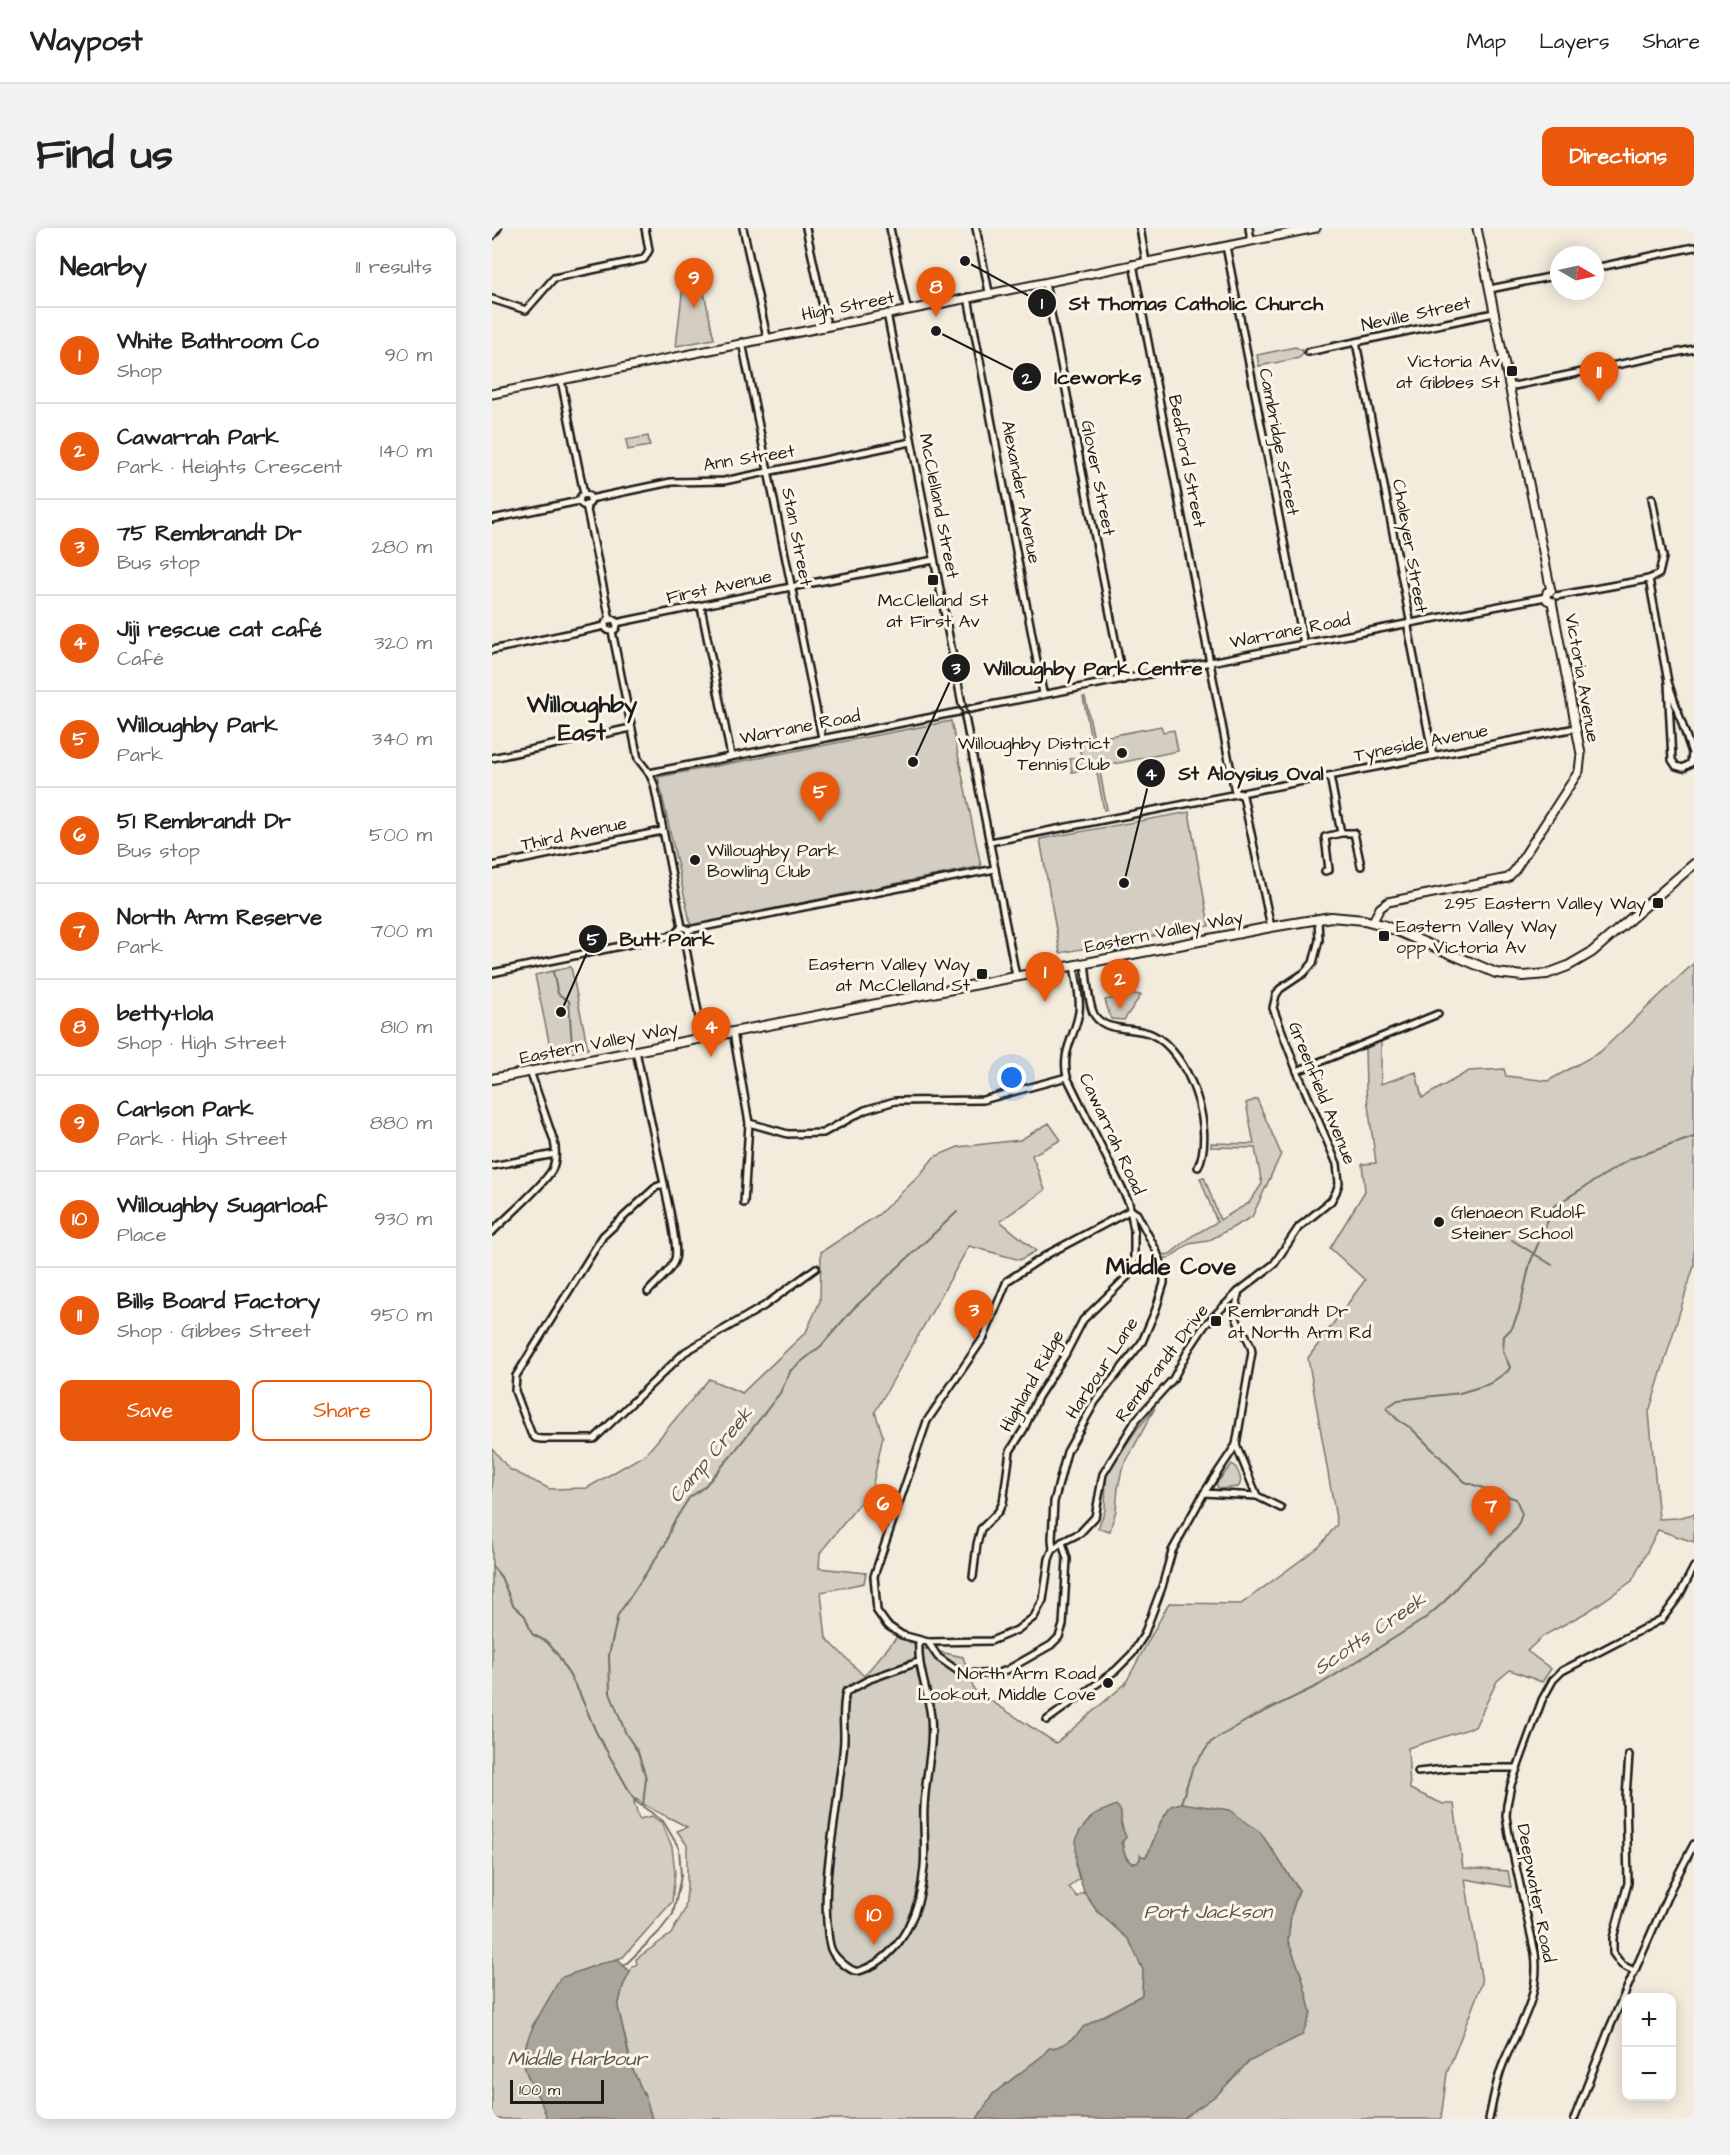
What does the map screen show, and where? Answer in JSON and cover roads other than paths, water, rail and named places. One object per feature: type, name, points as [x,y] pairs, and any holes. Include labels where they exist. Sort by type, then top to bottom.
[{"type":"main road","name":"Eastern Valley Way","points":[[492,1079],[1271,927],[1338,917],[1373,921],[1488,971],[1512,976],[1547,974],[1568,966],[1592,952],[1694,864]]},
{"type":"street","points":[[492,236],[498,228]]},
{"type":"street","points":[[492,299],[526,310],[554,278],[644,259],[649,250],[645,228]]},
{"type":"street","points":[[743,228],[767,337]]},
{"type":"street","points":[[806,228],[827,325]]},
{"type":"street","points":[[890,228],[906,309]]},
{"type":"street","points":[[976,228],[989,292]]},
{"type":"street","points":[[1140,228],[1146,262]]},
{"type":"street","points":[[1249,228],[1251,240]]},
{"type":"street","name":"High Street","points":[[492,394],[989,292],[1045,283],[1316,228]]},
{"type":"street","name":"Victoria Avenue","points":[[1373,921],[1380,908],[1388,902],[1497,882],[1512,875],[1579,771],[1581,758],[1477,228]]},
{"type":"street","name":"Cambridge Street","points":[[1226,246],[1305,644]]},
{"type":"street","points":[[1604,266],[1694,247]]},
{"type":"street","name":"Bedford Street","points":[[1133,264],[1235,792],[1243,796],[1271,927]]},
{"type":"street","points":[[1490,289],[1550,277]]},
{"type":"street","name":"Glover Street","points":[[1045,283],[1123,680]]},
{"type":"street","name":"Alexander Avenue","points":[[968,297],[1043,693]]},
{"type":"street","name":"McClelland Street","points":[[887,313],[962,704]]},
{"type":"street","name":"Neville Street","points":[[1308,352],[1494,313]]},
{"type":"street","name":"Stan Street","points":[[742,342],[822,738]]},
{"type":"street","name":"Chaleyer Street","points":[[1356,342],[1433,756]]},
{"type":"street","points":[[1509,387],[1694,349]]},
{"type":"street","points":[[561,380],[584,494],[590,499],[586,505],[610,620]]},
{"type":"street","name":"Ann Street","points":[[590,499],[671,482],[724,481],[911,442]]},
{"type":"street","points":[[579,501],[584,494]]},
{"type":"street","name":"Warrane Road","points":[[970,709],[1043,693],[1123,680],[1649,579],[1659,574],[1663,557],[1652,498]]},
{"type":"street","points":[[579,501],[586,505]]},
{"type":"street","points":[[492,519],[579,501]]},
{"type":"street","name":"First Avenue","points":[[616,623],[791,586],[934,560]]},
{"type":"street","points":[[1649,579],[1668,682],[1672,760],[1676,766],[1683,768],[1691,763],[1692,753],[1668,682]]},
{"type":"street","points":[[700,607],[731,756]]},
{"type":"street","points":[[610,620],[616,623],[612,631],[638,759],[654,784],[682,927]]},
{"type":"street","points":[[605,626],[610,620]]},
{"type":"street","points":[[605,626],[608,631],[612,631]]},
{"type":"street","points":[[492,650],[605,626]]},
{"type":"street","points":[[962,704],[967,704],[970,709],[969,715],[965,717],[958,712],[962,704]]},
{"type":"street","name":"Warrane Road","points":[[649,773],[958,712]]},
{"type":"street","points":[[965,717],[1016,976]]},
{"type":"street","points":[[492,758],[631,728]]},
{"type":"street","name":"Tyneside Avenue","points":[[990,842],[1576,728]]},
{"type":"street","points":[[1330,776],[1341,833]]},
{"type":"street","name":"Third Avenue","points":[[492,866],[662,831]]},
{"type":"street","points":[[1325,871],[1329,870],[1324,837],[1341,833],[1354,833],[1361,866]]},
{"type":"street","points":[[682,927],[688,930],[995,869]]},
{"type":"street","name":"Greenfield Avenue","points":[[1238,1292],[1274,1264],[1291,1235],[1330,1201],[1340,1183],[1337,1164],[1274,1014],[1273,1001],[1284,984],[1304,973],[1313,963],[1319,940],[1318,919]]},
{"type":"street","points":[[678,934],[682,927]]},
{"type":"street","points":[[684,938],[688,930]]},
{"type":"street","points":[[492,973],[678,934],[684,938],[703,1038]]},
{"type":"street","points":[[1085,963],[1094,1015],[1102,1023],[1153,1035],[1168,1046],[1189,1078],[1200,1109],[1204,1129],[1204,1148],[1198,1167]]},
{"type":"street","name":"Cawarrah Road","points":[[1074,965],[1080,1007],[1066,1051],[1065,1069],[1131,1210]]},
{"type":"street","points":[[1297,1071],[1438,1014]]},
{"type":"street","points":[[734,1032],[749,1123],[744,1203]]},
{"type":"street","points":[[636,1051],[664,1184],[675,1258],[666,1273],[648,1292]]},
{"type":"street","points":[[492,1232],[552,1170],[555,1154],[554,1141],[530,1071]]},
{"type":"street","points":[[749,1123],[788,1134],[824,1133],[865,1110],[895,1101],[984,1100],[1068,1077]]},
{"type":"street","points":[[492,1166],[555,1154]]},
{"type":"street","points":[[664,1184],[656,1186],[603,1236],[516,1376],[515,1391],[525,1419],[535,1437],[594,1439],[685,1352],[764,1306],[816,1268]]},
{"type":"street","points":[[1053,1549],[1049,1558],[1040,1608],[1027,1623],[1002,1638],[991,1641],[919,1641],[902,1635],[887,1625],[878,1611],[874,1576],[927,1421],[984,1337],[1007,1281],[1056,1249],[1131,1210]]},
{"type":"street","name":"Harbour Lane","points":[[1053,1549],[1054,1502],[1067,1452],[1095,1402],[1142,1342],[1164,1283],[1164,1270],[1156,1250],[1137,1214],[1131,1210]]},
{"type":"street","name":"Highland Ridge","points":[[974,1577],[977,1544],[981,1530],[999,1512],[1004,1503],[1008,1457],[1012,1446],[1024,1429],[1038,1397],[1065,1355],[1083,1320],[1122,1283],[1131,1269],[1135,1251],[1131,1210]]},
{"type":"street","points":[[1047,1720],[1116,1670],[1132,1654],[1144,1635],[1162,1587],[1172,1551],[1204,1493],[1236,1445],[1252,1352],[1251,1342],[1236,1317],[1238,1292]]},
{"type":"street","name":"Rembrandt Drive","points":[[1053,1549],[1080,1533],[1095,1517],[1103,1474],[1136,1420],[1173,1379],[1205,1325],[1238,1292]]},
{"type":"street","points":[[1236,1445],[1257,1496]]},
{"type":"street","points":[[1204,1493],[1257,1496],[1281,1508]]},
{"type":"street","points":[[928,1642],[938,1657],[958,1671],[980,1674],[1007,1670],[1051,1645],[1059,1637],[1063,1625],[1067,1559],[1062,1542]]},
{"type":"street","name":"Deepwater Road","points":[[1490,2119],[1500,2073],[1530,2004],[1537,1977],[1506,1816],[1508,1795],[1542,1700],[1553,1680],[1571,1665],[1662,1619],[1679,1596],[1694,1567]]},
{"type":"street","points":[[918,1662],[870,1679],[846,1692],[843,1707],[844,1737],[837,1808],[827,1872],[826,1903],[831,1949],[839,1960],[853,1971],[860,1971],[877,1964],[903,1936],[913,1918],[922,1883],[925,1840],[924,1808],[931,1718],[918,1662],[919,1641]]},
{"type":"street","points":[[1629,1755],[1626,1796],[1628,1883],[1613,1938],[1613,1953],[1622,1965],[1634,1971]]},
{"type":"street","points":[[1418,1772],[1453,1768],[1517,1768]]},
{"type":"street","points":[[1574,2119],[1634,1971],[1676,1876],[1694,1844]]},
{"type":"water","name":"Port Jackson","points":[[1181,1803],[1229,1810],[1260,1832],[1299,1890],[1291,1914],[1288,1941],[1302,1977],[1311,2013],[1302,2035],[1248,2062],[1218,2094],[1182,2119],[977,2119],[993,2094],[1049,2048],[1063,2044],[1073,2038],[1083,2027],[1142,1995],[1143,1970],[1129,1940],[1097,1911],[1084,1892],[1076,1866],[1076,1841],[1079,1832],[1093,1815],[1116,1805],[1121,1811],[1121,1825],[1126,1837],[1121,1843],[1126,1858],[1131,1863],[1137,1863],[1140,1855],[1145,1857],[1148,1854],[1161,1821],[1171,1806]]},
{"type":"water","name":"Middle Harbour","points":[[618,1960],[630,1972],[623,1986],[618,2007],[632,2068],[652,2119],[547,2119],[526,2072],[525,2049],[529,2036],[560,1978],[599,1964]]},
{"type":"waterway","points":[[553,972],[558,994],[569,1001],[572,1047]]},
{"type":"waterway","name":"Scotts Creek","points":[[1181,1803],[1193,1767],[1211,1742],[1249,1719],[1319,1685],[1423,1620],[1444,1602],[1462,1581],[1517,1528],[1522,1514],[1516,1499],[1465,1482],[1411,1428],[1398,1420],[1386,1408],[1398,1400],[1460,1393],[1489,1384],[1508,1371],[1510,1367],[1503,1352],[1504,1336],[1512,1328],[1519,1311],[1530,1263],[1554,1206],[1630,1159],[1694,1137]]},
{"type":"waterway","name":"Camp Creek","points":[[643,1806],[646,1778],[638,1752],[626,1734],[610,1693],[609,1655],[618,1615],[666,1543],[672,1525],[689,1498],[704,1487],[731,1456],[780,1393],[791,1370],[821,1346],[853,1309],[957,1212]]},
{"type":"waterway","name":"Scotts Creek","points":[[1512,1240],[1552,1265]]},
{"type":"waterway","points":[[492,1566],[501,1577],[513,1605],[525,1616],[532,1634],[547,1642],[558,1655],[579,1692],[596,1732],[635,1801],[663,1821],[679,1848],[681,1876],[673,1914],[659,1932],[624,1966]]},
{"type":"place","name":"St Thomas Catholic Church","points":[[965,261]]},
{"type":"place","name":"Carlson Park","points":[[694,308]]},
{"type":"place","name":"betty+lola","points":[[936,317]]},
{"type":"place","name":"Iceworks","points":[[936,331]]},
{"type":"place","name":"Victoria Av at Gibbes St","points":[[1512,371]]},
{"type":"place","name":"Bills Board Factory","points":[[1599,402]]},
{"type":"place","name":"McClelland St at First Av","points":[[933,580]]},
{"type":"place","name":"Willoughby District Tennis Club","points":[[1122,753]]},
{"type":"place","name":"Willoughby Park Centre","points":[[913,762]]},
{"type":"place","name":"Willoughby Park","points":[[820,822]]},
{"type":"place","name":"Willoughby Park Bowling Club","points":[[695,860]]},
{"type":"place","name":"St Aloysius Oval","points":[[1124,883]]},
{"type":"place","name":"295 Eastern Valley Way","points":[[1658,903]]},
{"type":"place","name":"Eastern Valley Way opp Victoria Av","points":[[1384,936]]},
{"type":"place","name":"Eastern Valley Way at McClelland St","points":[[982,974]]},
{"type":"place","name":"White Bathroom Co","points":[[1045,1002]]},
{"type":"place","name":"Cawarrah Park","points":[[1120,1009]]},
{"type":"place","name":"Butt Park","points":[[561,1012]]},
{"type":"place","name":"Jiji rescue cat café","points":[[711,1057]]},
{"type":"place","name":"Glenaeon Rudolf Steiner School","points":[[1439,1222]]},
{"type":"place","name":"Rembrandt Dr at North Arm Rd","points":[[1216,1321]]},
{"type":"place","name":"75 Rembrandt Dr","points":[[974,1340]]},
{"type":"place","name":"51 Rembrandt Dr","points":[[883,1534]]},
{"type":"place","name":"North Arm Reserve","points":[[1491,1536]]},
{"type":"place","name":"North Arm Road Lookout, Middle Cove","points":[[1108,1683]]},
{"type":"place","name":"Willoughby Sugarloaf","points":[[874,1945]]},
{"type":"district","name":"Willoughby East","points":[[582,719]]},
{"type":"district","name":"Middle Cove","points":[[1171,1267]]}]
